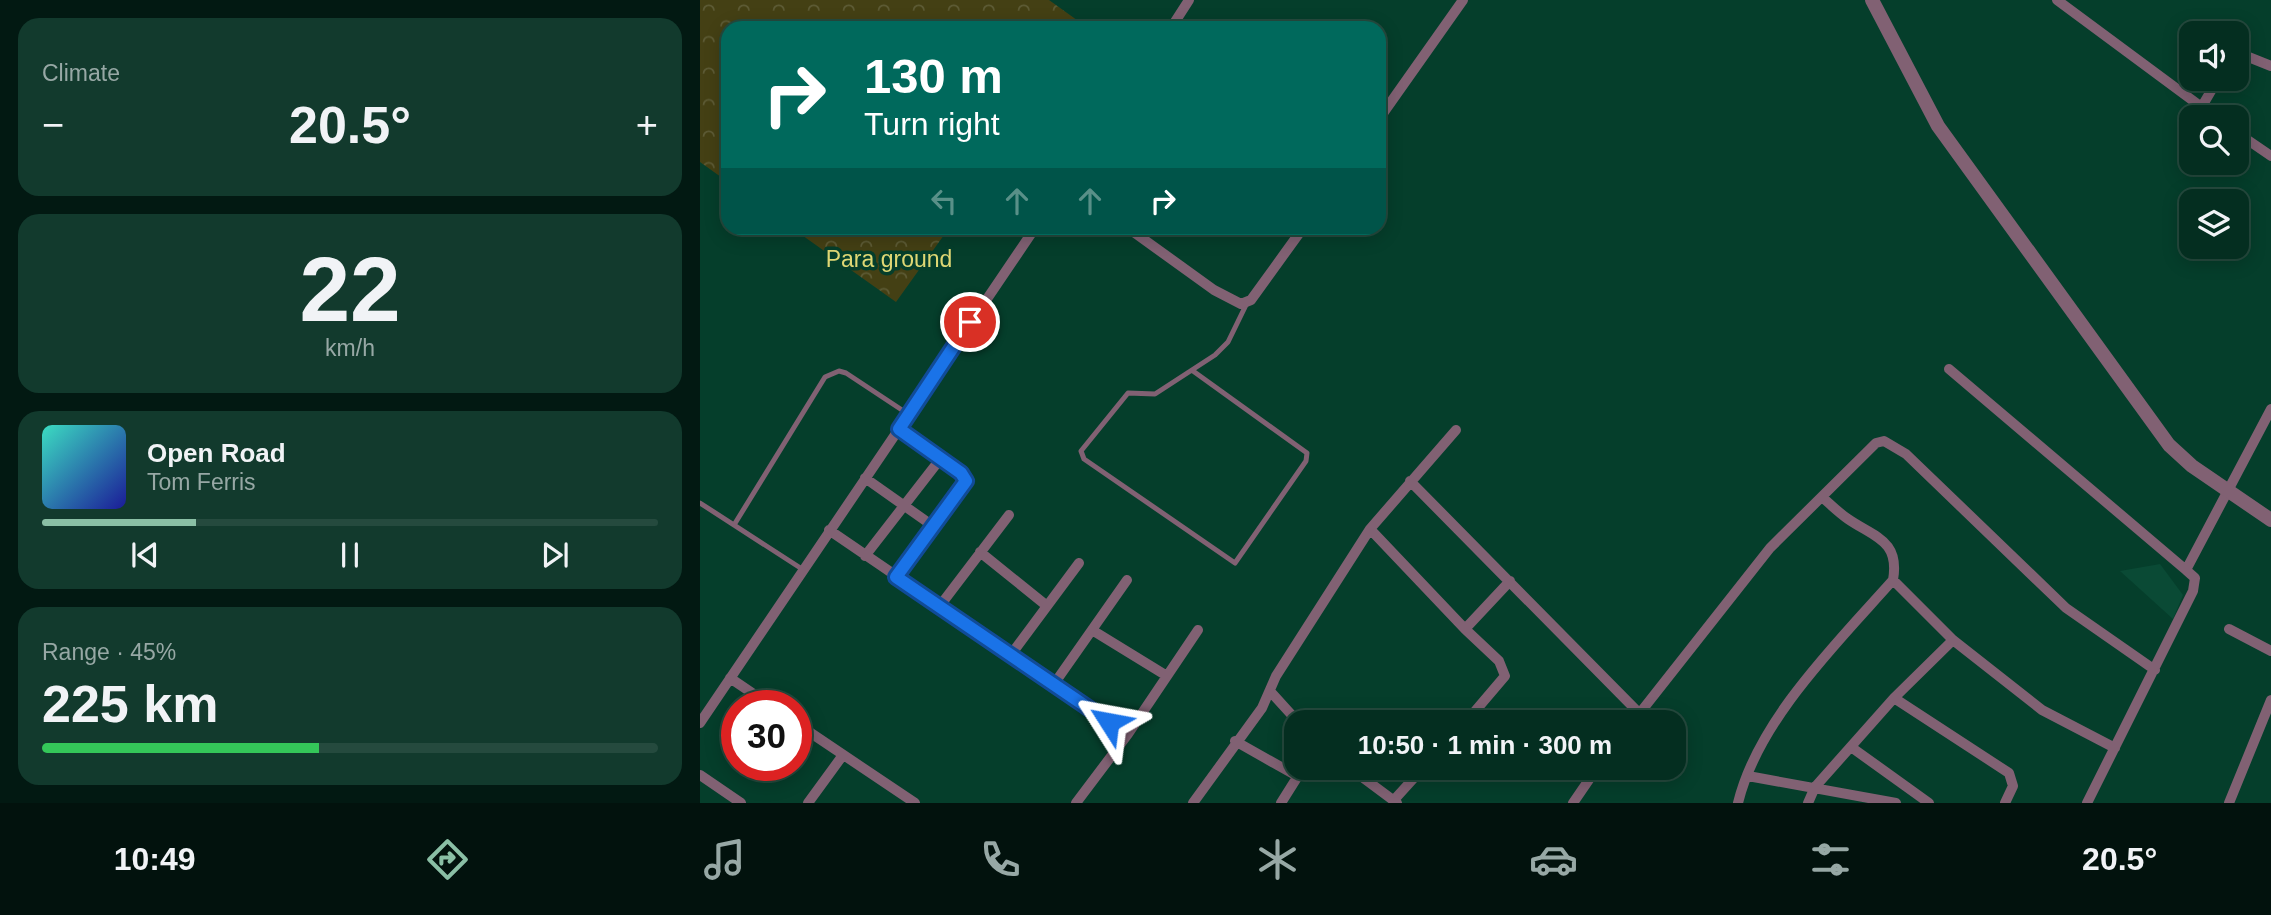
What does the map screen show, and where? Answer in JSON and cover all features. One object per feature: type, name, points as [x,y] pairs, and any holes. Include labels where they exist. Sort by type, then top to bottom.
[{"type":"street","points":[[1176,21],[1189,0]]},
{"type":"street","points":[[1386,109],[1463,0]]},
{"type":"street","points":[[1872,0],[1938,126],[2169,445],[2226,491],[2271,520]]},
{"type":"street","points":[[2057,0],[2197,105]]},
{"type":"street","points":[[2249,57],[2271,66]]},
{"type":"street","points":[[2249,141],[2271,156]]},
{"type":"street","points":[[700,723],[1030,235]]},
{"type":"street","points":[[1138,235],[1235,303],[1247,303],[1298,235]]},
{"type":"street","points":[[1949,369],[2195,578],[2193,591],[2087,803]]},
{"type":"street","points":[[2186,570],[2226,491],[2268,424],[2271,409]]},
{"type":"street","points":[[896,577],[966,481],[961,473],[899,429]]},
{"type":"street","points":[[1193,803],[1262,708],[1276,676],[1370,529],[1456,429]]},
{"type":"street","points":[[1641,710],[1770,548],[1876,443],[1884,441],[1894,444],[2066,608],[2154,670]]},
{"type":"street","points":[[865,556],[941,458]]},
{"type":"street","points":[[865,478],[933,526]]},
{"type":"street","points":[[1410,481],[1636,710]]},
{"type":"street","points":[[1738,803],[1766,736],[1806,682],[1893,580],[1896,565],[1884,541],[1877,534],[1848,519],[1822,496]]},
{"type":"street","points":[[939,607],[1009,515]]},
{"type":"street","points":[[1370,529],[1499,661],[1506,676],[1476,710]]},
{"type":"street","points":[[829,530],[1128,734]]},
{"type":"street","points":[[980,552],[1047,606]]},
{"type":"street","points":[[1010,656],[1079,563]]},
{"type":"street","points":[[1054,684],[1127,580]]},
{"type":"street","points":[[1465,629],[1510,580]]},
{"type":"street","points":[[1893,580],[1953,640],[2042,710],[2115,748]]},
{"type":"street","points":[[2229,629],[2271,651]]},
{"type":"street","points":[[1091,630],[1167,676]]},
{"type":"street","points":[[1076,803],[1128,734],[1198,630]]},
{"type":"street","points":[[1808,803],[1815,787],[1894,698],[1953,640]]},
{"type":"street","points":[[730,678],[747,690]]},
{"type":"street","points":[[1270,691],[1287,710]]},
{"type":"street","points":[[1894,698],[2010,773],[2013,786],[2005,803]]},
{"type":"street","points":[[2229,803],[2271,700]]},
{"type":"street","points":[[812,734],[912,802]]},
{"type":"street","points":[[1236,741],[1284,764]]},
{"type":"street","points":[[1851,747],[1929,803]]},
{"type":"street","points":[[808,803],[843,755]]},
{"type":"street","points":[[700,775],[736,802]]},
{"type":"street","points":[[1748,776],[1896,803]]},
{"type":"street","points":[[1281,803],[1295,780]]},
{"type":"street","points":[[1366,780],[1395,802],[1413,780]]},
{"type":"street","points":[[1573,803],[1589,780]]},
{"type":"lane","points":[[1193,371],[1307,453],[1306,461],[1235,563],[1082,455],[1083,444],[1128,393],[1155,394],[1193,371],[1227,342],[1247,303]]},
{"type":"lane","points":[[734,524],[825,377],[839,371],[846,373],[908,414]]},
{"type":"lane","points":[[700,503],[802,569]]},
{"type":"shaded area","points":[[2160,564],[2183,595],[2173,619],[2120,571]]},
{"type":"green space","points":[[700,0],[1049,0],[1078,21],[721,21],[721,177],[700,162]]},
{"type":"green space","name":"Para ground","points":[[802,235],[944,235],[896,302]]},
{"type":"route","points":[[970,322],[899,429],[961,473],[966,481],[896,577],[1109,722]]}]
